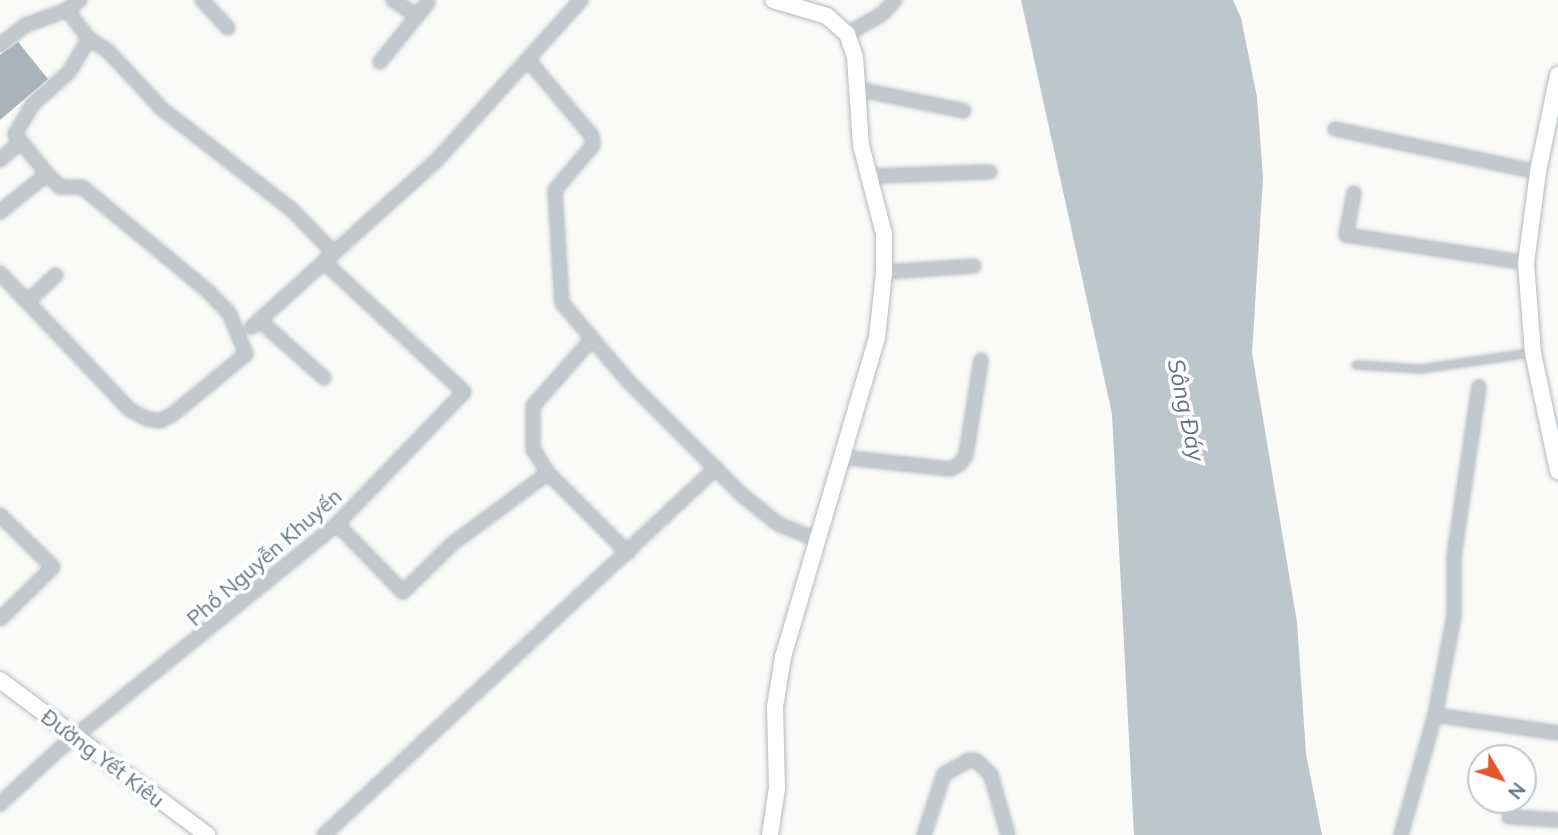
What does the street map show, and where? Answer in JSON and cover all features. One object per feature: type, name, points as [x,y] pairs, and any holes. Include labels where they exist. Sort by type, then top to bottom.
[{"type":"street","points":[[55,0],[68,10],[89,39],[108,51],[162,109],[291,209],[327,256]]},
{"type":"street","points":[[0,45],[26,25],[68,10],[80,0]]},
{"type":"street","points":[[202,0],[228,28]]},
{"type":"street","points":[[393,0],[416,15]]},
{"type":"street","points":[[324,378],[256,324],[327,256],[436,161],[529,61],[581,0]]},
{"type":"street","points":[[770,835],[777,788],[775,707],[783,657],[879,331],[884,272],[884,234],[861,145],[857,89],[847,34],[827,16],[773,0]]},
{"type":"street","points":[[847,34],[881,14],[895,0]]},
{"type":"street","points":[[380,62],[428,2]]},
{"type":"street","points":[[0,274],[130,410],[148,419],[160,421],[173,414],[246,354],[229,313],[209,292],[82,187],[60,187],[15,134],[34,110],[33,104],[69,72],[89,39]]},
{"type":"street","points":[[529,61],[592,136],[593,145],[555,190],[562,303],[591,340],[716,468],[778,524],[818,540]]},
{"type":"street","points":[[1558,75],[1538,172],[1525,263],[1533,353],[1558,471]]},
{"type":"street","points":[[857,89],[964,111]]},
{"type":"street","points":[[1335,129],[1538,172]]},
{"type":"street","points":[[0,160],[21,141]]},
{"type":"street","points":[[869,176],[990,172]]},
{"type":"street","points":[[0,212],[47,174]]},
{"type":"street","points":[[1354,193],[1346,235],[1525,263]]},
{"type":"street","name":"Phố Nguyễn Khuyến","points":[[0,804],[337,524],[464,392],[327,256]]},
{"type":"street","points":[[884,272],[974,266]]},
{"type":"street","points":[[28,301],[56,275]]},
{"type":"street","points":[[591,340],[533,406],[536,429],[533,449],[548,473],[628,553]]},
{"type":"street","points":[[841,457],[950,469],[960,464],[966,455],[982,360]]},
{"type":"street","points":[[1401,835],[1435,715],[1454,616],[1454,556],[1479,387]]},
{"type":"street","points":[[324,835],[716,468]]},
{"type":"street","points":[[337,524],[403,592],[452,544],[548,473]]},
{"type":"street","points":[[0,515],[53,566],[0,619]]},
{"type":"street","name":"Đường Yết Kiêu","points":[[0,680],[206,835]]},
{"type":"street","points":[[1435,715],[1558,733]]},
{"type":"street","points":[[923,835],[944,774],[969,760],[977,761],[991,775],[1008,835]]},
{"type":"street","points":[[1508,817],[1558,820]]},
{"type":"lane","points":[[1356,365],[1421,369],[1533,353]]},
{"type":"water","name":"Sông Đáy","points":[[1021,0],[1233,0],[1241,18],[1257,97],[1263,177],[1252,353],[1297,622],[1306,754],[1322,835],[1134,835],[1112,414]]},
{"type":"building","points":[[18,42],[48,79],[0,120],[0,55]]}]
